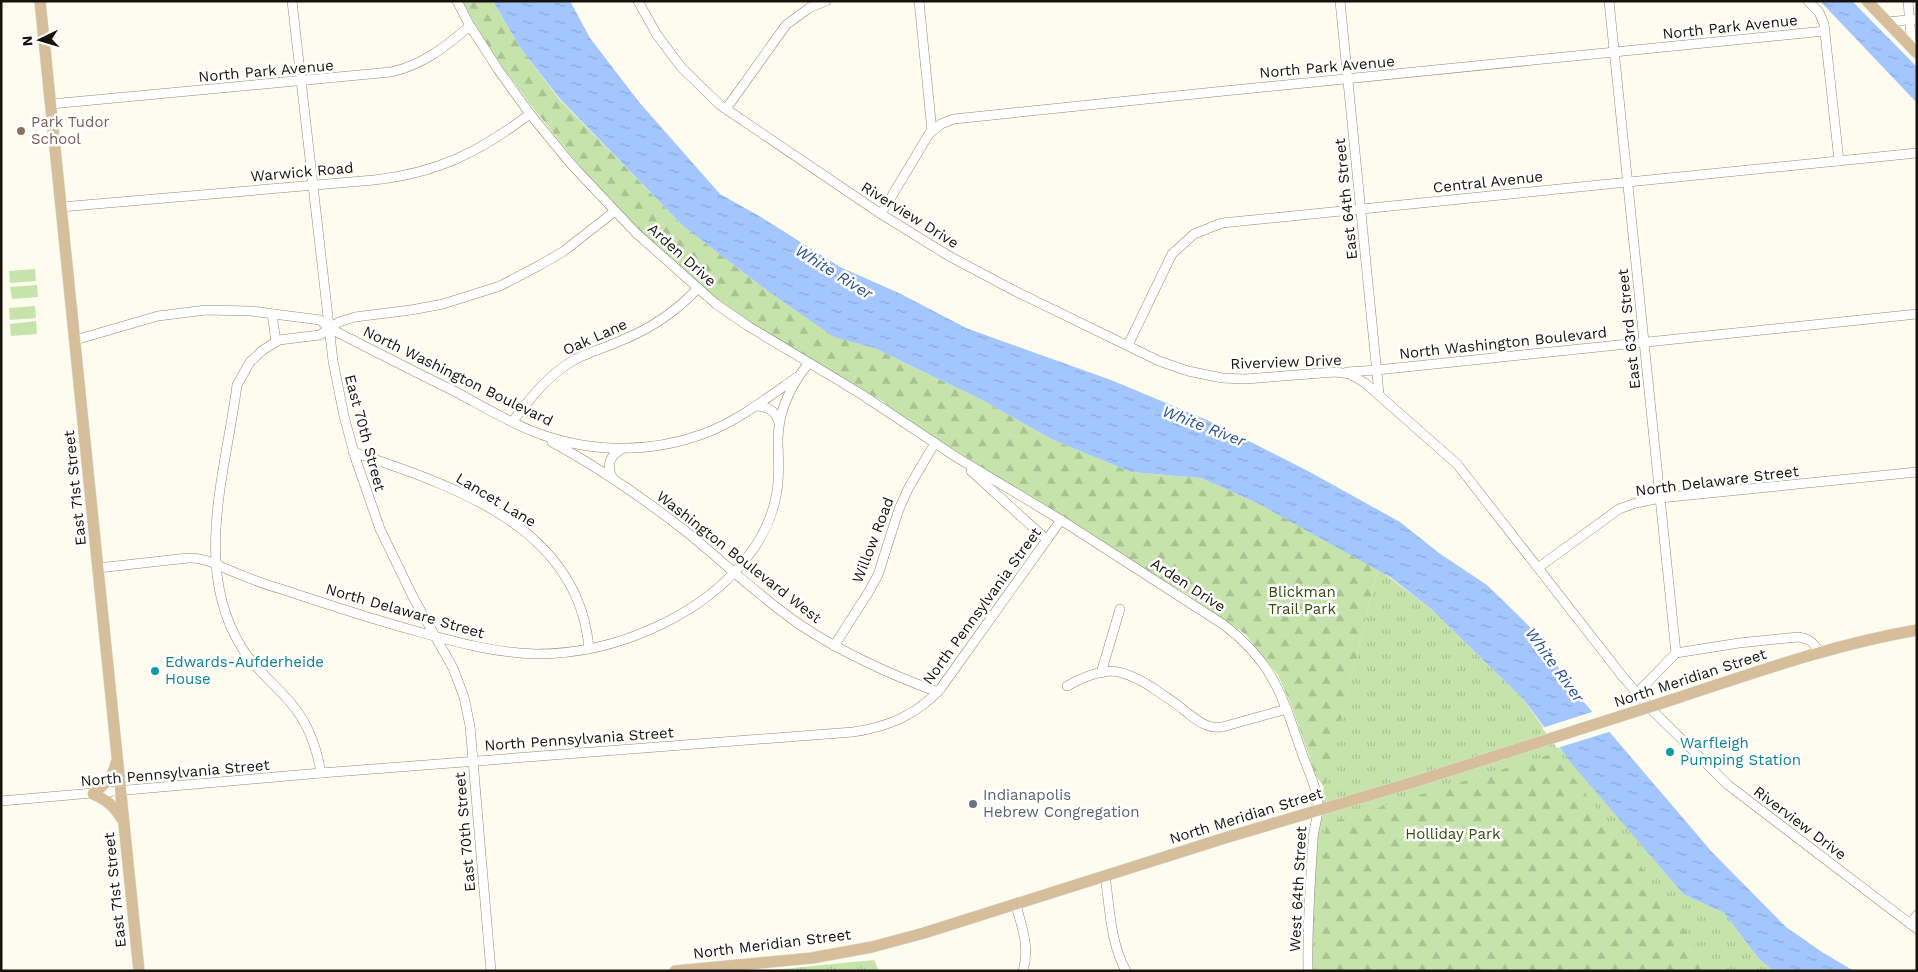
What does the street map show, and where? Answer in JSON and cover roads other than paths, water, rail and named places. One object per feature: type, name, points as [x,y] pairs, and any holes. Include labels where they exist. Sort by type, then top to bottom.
[{"type":"main road","name":"East 71st Street","points":[[40,1],[138,971]]},
{"type":"main road","points":[[1867,1],[1914,50]]},
{"type":"main road","name":"North Meridian Street","points":[[675,971],[768,963],[850,951],[924,933],[1318,810],[1414,782],[1819,653],[1866,640],[1917,630]]},
{"type":"main road","points":[[117,760],[114,774],[109,781],[93,794],[103,798],[112,805],[124,822]]},
{"type":"street","name":"East 70th Street","points":[[292,1],[336,376],[366,493],[384,537],[413,597],[453,668],[464,697],[470,726],[491,971]]},
{"type":"street","name":"Arden Drive","points":[[457,1],[486,53],[530,114],[571,164],[656,252],[698,288],[734,317],[808,364],[861,394],[956,458],[1061,520],[1236,634],[1258,656],[1270,672],[1286,709],[1315,792],[1318,810]]},
{"type":"street","name":"Riverview Drive","points":[[638,1],[656,35],[680,67],[704,91],[726,109],[881,214],[943,253],[1013,290],[1181,369],[1222,378],[1256,378],[1330,372],[1340,372],[1355,376],[1379,394],[1465,472],[1637,693],[1728,786],[1913,927]]},
{"type":"street","points":[[726,109],[786,25],[802,12],[826,1]]},
{"type":"street","points":[[881,214],[932,131],[919,1]]},
{"type":"street","name":"East 64th Street","points":[[1340,1],[1379,394]]},
{"type":"street","name":"East 63rd Street","points":[[1609,1],[1676,653]]},
{"type":"street","points":[[1808,1],[1819,12],[1825,32],[1839,161]]},
{"type":"street","points":[[1908,1],[1913,19],[1914,50]]},
{"type":"street","points":[[1887,22],[1913,19]]},
{"type":"street","name":"North Park Avenue","points":[[51,104],[378,74],[404,69],[436,54],[470,26]]},
{"type":"street","name":"North Park Avenue","points":[[932,131],[941,124],[960,118],[1825,32]]},
{"type":"street","name":"Warwick Road","points":[[61,207],[391,178],[437,167],[481,148],[530,114]]},
{"type":"street","name":"Central Avenue","points":[[1128,345],[1166,263],[1178,247],[1200,231],[1215,225],[1229,222],[1917,153]]},
{"type":"street","points":[[321,773],[314,742],[303,720],[288,700],[256,668],[231,628],[220,596],[216,564],[216,526],[237,385],[250,362],[263,350],[276,342],[291,337],[320,335],[329,328],[355,317],[428,307],[500,286],[540,266],[564,251],[615,211]]},
{"type":"street","name":"Oak Lane","points":[[513,421],[540,387],[563,367],[584,355],[651,326],[682,305],[698,288]]},
{"type":"street","points":[[75,340],[149,318],[206,310],[239,310],[320,320],[329,328]]},
{"type":"street","points":[[272,314],[276,342]]},
{"type":"street","name":"North Washington Boulevard","points":[[1330,372],[1377,370],[1917,314]]},
{"type":"street","name":"North Washington Boulevard","points":[[329,328],[530,431],[575,444],[622,449],[660,445],[689,438],[727,423],[798,377]]},
{"type":"street","name":"North Delaware Street","points":[[216,564],[269,585],[436,637],[487,648],[522,653],[558,653],[589,649],[630,638],[669,621],[703,600],[746,560],[762,534],[775,499],[779,471],[779,424],[787,398],[798,377],[808,364]]},
{"type":"street","points":[[754,406],[771,409],[777,417],[779,424]]},
{"type":"street","name":"Washington Boulevard West","points":[[530,431],[613,479],[684,530],[733,574],[799,624],[834,646],[889,673],[938,692]]},
{"type":"street","name":"Willow Road","points":[[834,646],[878,575],[899,509],[909,487],[935,443]]},
{"type":"street","points":[[613,479],[609,468],[610,461],[616,452],[622,449]]},
{"type":"street","name":"Lancet Lane","points":[[354,452],[421,475],[459,492],[506,520],[539,543],[559,565],[576,594],[586,623],[589,649]]},
{"type":"street","name":"Arden Drive","points":[[956,458],[1047,540]]},
{"type":"street","name":"North Delaware Street","points":[[1539,567],[1619,510],[1636,503],[1660,498],[1917,472]]},
{"type":"street","name":"North Pennsylvania Street","points":[[1,801],[321,773],[864,730],[890,724],[909,715],[938,692],[1061,520]]},
{"type":"street","points":[[98,568],[188,558],[202,559],[216,564]]},
{"type":"street","points":[[1101,672],[1120,609]]},
{"type":"street","name":"North Meridian Street","points":[[1637,693],[1676,653],[1730,644],[1798,637],[1806,638],[1813,642],[1819,653]]},
{"type":"street","points":[[1067,686],[1101,672],[1119,671],[1132,675],[1176,703],[1200,723],[1212,728],[1222,727],[1286,709]]},
{"type":"street","name":"West 64th Street","points":[[1308,971],[1310,877],[1313,833],[1318,810]]},
{"type":"street","points":[[1105,876],[1114,940],[1118,957],[1126,971]]},
{"type":"street","points":[[1016,905],[1025,936],[1026,950],[1023,971]]},
{"type":"street","points":[[1913,927],[1917,915]]},
{"type":"water","name":"White River","points":[[493,1],[570,1],[590,38],[639,102],[720,194],[761,217],[840,267],[899,293],[966,328],[1111,380],[1207,420],[1308,471],[1400,522],[1439,553],[1487,585],[1531,628],[1577,694],[1712,852],[1786,927],[1854,971],[1773,971],[1759,959],[1724,913],[1683,894],[1572,764],[1523,699],[1430,608],[1390,577],[1257,503],[1201,478],[1131,472],[1053,440],[982,400],[874,348],[834,337],[765,289],[683,226],[560,99],[521,49]]},
{"type":"water","points":[[1820,1],[1852,1],[1917,67],[1917,103]]},
{"type":"place","name":"Park Tudor School","points":[[21,131]]},
{"type":"place","name":"Edwards-Aufderheide House","points":[[155,671]]},
{"type":"place","name":"Warfleigh Pumping Station","points":[[1670,752]]},
{"type":"place","name":"Indianapolis Hebrew Congregation","points":[[973,804]]},
{"type":"park label","name":"Blickman Trail Park","points":[[1302,600]]},
{"type":"park label","name":"Holliday Park","points":[[1453,834]]}]
